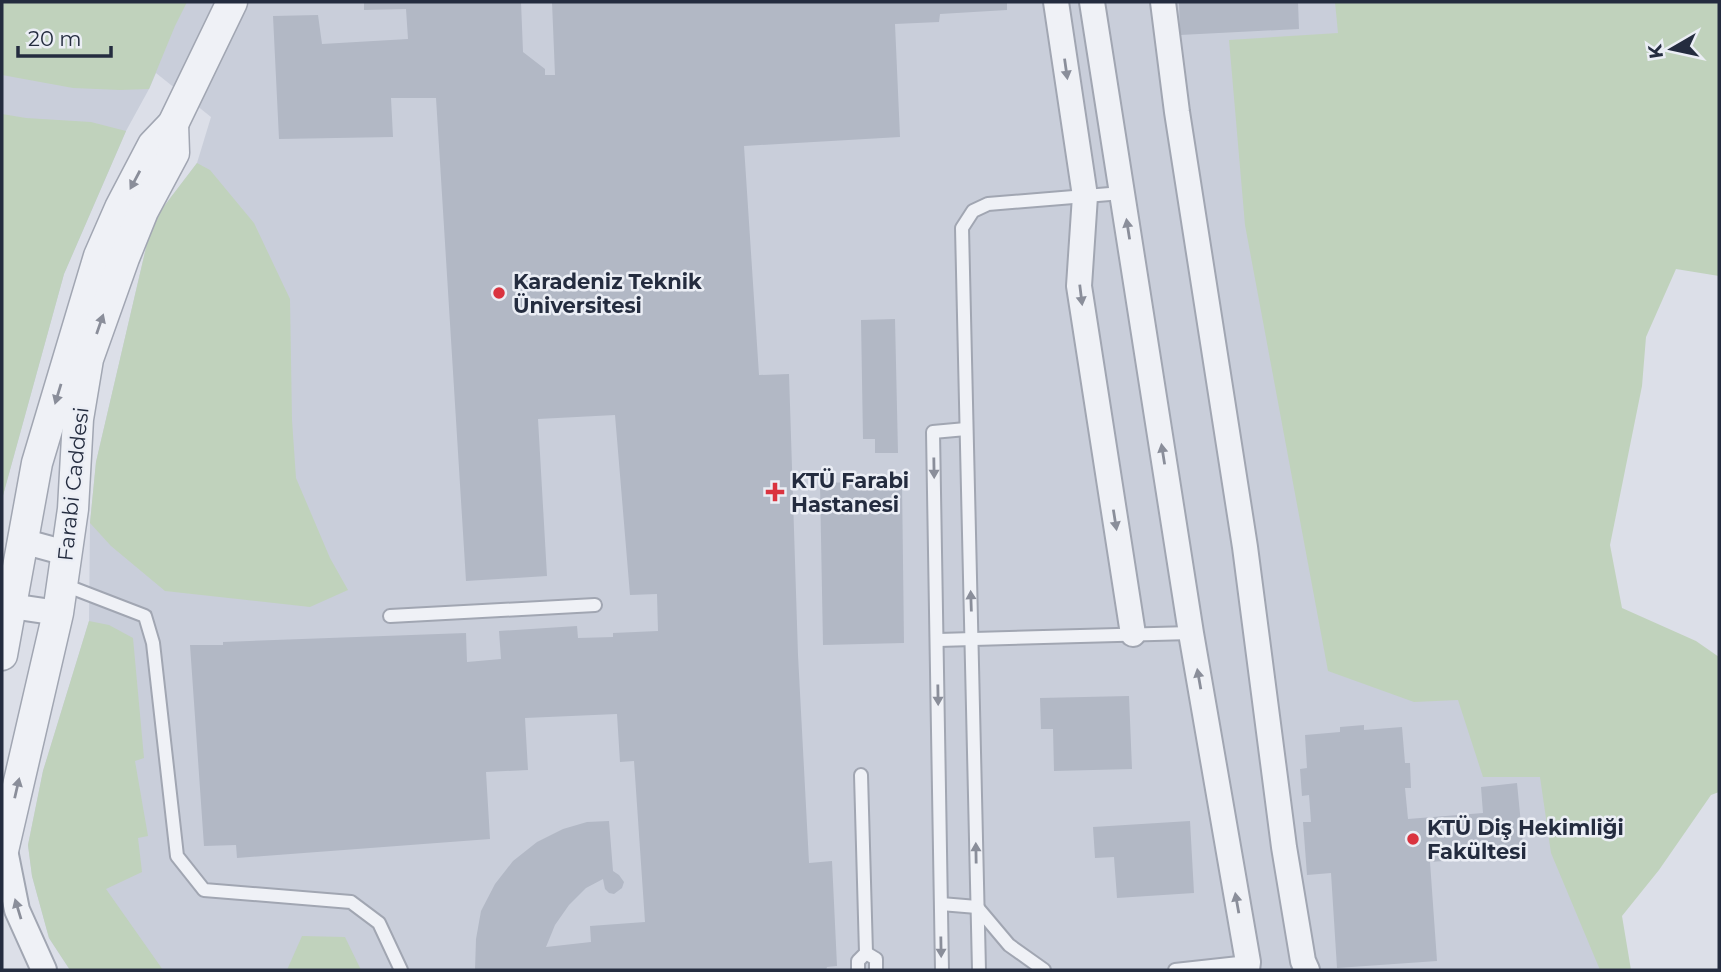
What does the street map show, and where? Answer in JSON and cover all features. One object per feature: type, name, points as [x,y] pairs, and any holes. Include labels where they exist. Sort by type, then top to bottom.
[{"type":"street","name":"Farabi Caddesi","points":[[2,654],[9,592],[37,463],[99,256],[153,145],[173,124],[232,2]]},
{"type":"street","points":[[1056,2],[1084,196],[1079,286],[1133,634]]},
{"type":"street","points":[[1092,2],[1191,633],[1247,966]]},
{"type":"street","points":[[1163,2],[1177,112],[1245,547],[1284,847],[1303,961],[1307,970]]},
{"type":"street","name":"Farabi Caddesi","points":[[3,850],[58,614],[72,509],[78,419],[88,359],[124,258],[144,211],[174,153],[173,124]]},
{"type":"street","points":[[22,541],[66,553]]},
{"type":"street","points":[[9,592],[58,614]]},
{"type":"street","points":[[3,850],[17,909],[44,970]]},
{"type":"lane","points":[[979,970],[962,228],[973,211],[988,204],[1122,193]]},
{"type":"lane","points":[[942,970],[933,432],[966,429]]},
{"type":"lane","points":[[62,584],[145,616],[153,643],[177,856],[204,890],[351,902],[379,923],[401,970]]},
{"type":"lane","points":[[390,616],[595,605]]},
{"type":"lane","points":[[938,640],[1191,633]]},
{"type":"lane","points":[[858,970],[858,961],[866,953],[861,775]]},
{"type":"lane","points":[[941,904],[977,907],[1009,945],[1044,970]]},
{"type":"lane","points":[[866,953],[876,959],[876,970]]},
{"type":"lane","points":[[1175,970],[1247,966]]},
{"type":"shaded area","name":"KTÜ Farabi Hastanesi","points":[[2,2],[1382,2],[1551,776],[1603,970],[70,970],[49,938],[32,876],[28,845],[43,771],[89,621],[90,523],[96,462],[152,222],[197,163],[211,117],[156,73],[126,131],[64,274],[2,499]]},
{"type":"green space","points":[[2,2],[187,2],[149,89],[120,90],[73,88],[2,75]]},
{"type":"green space","points":[[1335,2],[1719,2],[1719,276],[1676,269],[1646,337],[1642,386],[1610,545],[1622,608],[1696,641],[1719,657],[1719,792],[1711,795],[1659,870],[1622,916],[1631,970],[1600,970],[1551,853],[1540,777],[1483,777],[1458,700],[1414,702],[1328,671],[1245,225],[1229,40],[1338,33]]},
{"type":"green space","points":[[2,114],[91,122],[126,131],[64,274],[2,499]]},
{"type":"green space","points":[[197,163],[210,170],[254,223],[290,299],[296,478],[330,558],[348,590],[310,607],[165,591],[111,546],[90,523],[96,462],[152,222]]},
{"type":"green space","points":[[89,621],[109,625],[133,638],[144,758],[135,761],[148,836],[138,838],[142,872],[106,889],[163,970],[70,970],[49,938],[32,876],[28,845],[43,771]]},
{"type":"green space","points":[[302,936],[345,937],[361,970],[287,970]]},
{"type":"building","points":[[364,2],[521,2],[523,52],[545,69],[545,75],[555,75],[552,2],[1007,2],[1007,10],[940,14],[939,22],[895,24],[900,137],[744,146],[759,375],[789,374],[798,655],[809,863],[832,861],[837,966],[827,967],[826,970],[475,970],[476,939],[481,911],[495,884],[513,861],[537,842],[563,829],[587,822],[609,821],[613,871],[624,882],[622,888],[614,894],[605,889],[603,879],[586,888],[569,905],[555,925],[546,947],[591,942],[590,926],[645,922],[634,761],[620,762],[617,714],[525,718],[528,770],[486,772],[490,839],[237,858],[236,845],[204,846],[190,645],[466,633],[467,662],[501,659],[499,631],[577,626],[578,638],[658,631],[657,594],[630,595],[615,415],[538,419],[547,576],[466,581],[436,98],[391,98],[393,137],[279,139],[273,16],[318,15],[322,44],[408,39],[406,9],[364,10]]},
{"type":"building","points":[[1179,2],[1298,2],[1299,29],[1180,35]]},
{"type":"building","points":[[895,319],[898,453],[875,453],[875,439],[863,439],[861,320]]},
{"type":"building","points":[[902,481],[904,643],[823,645],[820,483]]},
{"type":"building","points":[[1129,696],[1132,769],[1054,771],[1053,729],[1041,729],[1040,698]]},
{"type":"building","name":"KTÜ Diş Hekimliği Fakültesi","points":[[1364,725],[1364,730],[1402,727],[1405,763],[1410,763],[1411,788],[1405,788],[1408,819],[1483,813],[1481,787],[1517,783],[1524,855],[1430,862],[1437,961],[1337,968],[1331,873],[1307,875],[1303,822],[1311,822],[1309,795],[1302,796],[1300,769],[1307,768],[1305,735],[1340,732],[1340,727]]},
{"type":"building","points":[[1190,821],[1194,893],[1117,898],[1114,857],[1095,858],[1093,827]]},
{"type":"place","name":"Karadeniz Teknik Üniversitesi","points":[[499,293]]},
{"type":"place","name":"KTÜ Farabi Hastanesi","points":[[775,492]]},
{"type":"place","name":"KTÜ Diş Hekimliği Fakültesi","points":[[1413,839]]}]
